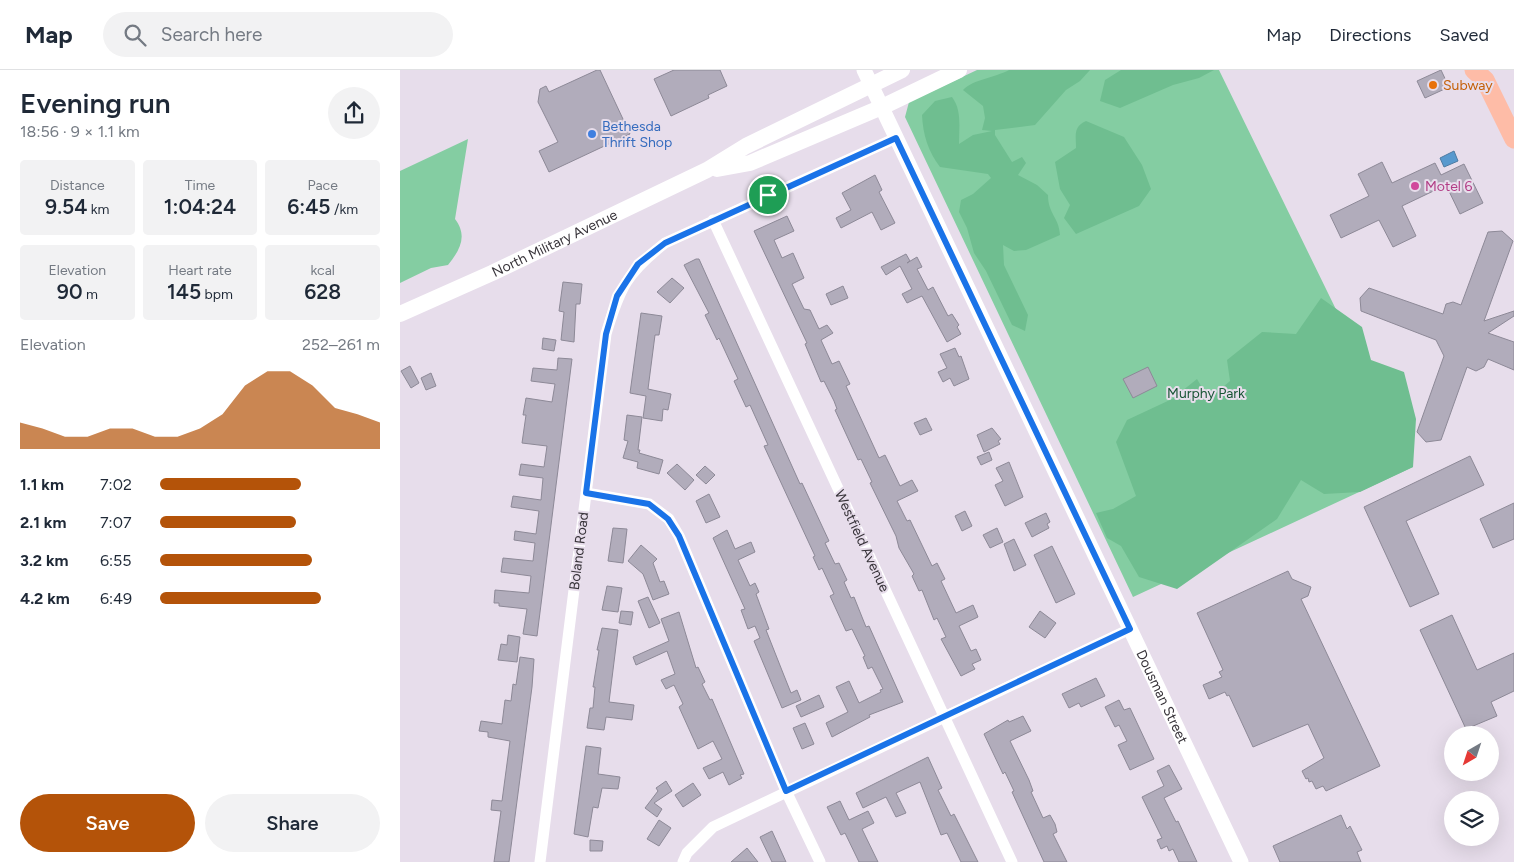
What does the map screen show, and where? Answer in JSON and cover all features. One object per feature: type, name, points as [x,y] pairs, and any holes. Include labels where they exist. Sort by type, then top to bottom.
[{"type":"main road","name":"North Military Avenue","points":[[400,314],[492,273],[707,170],[868,77],[902,70]]},
{"type":"main road","name":"North Military Avenue","points":[[707,170],[750,162],[882,107],[959,70]]},
{"type":"main road","points":[[1482,73],[1514,139]]},
{"type":"street","name":"Dousman Street","points":[[868,77],[1241,862]]},
{"type":"street","name":"Boland Road","points":[[540,862],[606,334],[617,296],[638,264],[665,243],[896,138]]},
{"type":"street","name":"Westfield Avenue","points":[[713,220],[1012,862]]},
{"type":"street","points":[[586,493],[649,504],[668,519],[679,536],[786,791],[820,862]]},
{"type":"street","points":[[683,862],[687,853],[713,827],[1130,629]]},
{"type":"green space","name":"Murphy Park","points":[[977,70],[1219,70],[1413,467],[1133,597],[905,117],[909,102]]},
{"type":"green space","points":[[1009,70],[1090,70],[1080,81],[1066,90],[1035,125],[995,130],[995,135],[1012,162],[1022,157],[1026,163],[1018,175],[1037,185],[1048,195],[1048,201],[1058,224],[1060,235],[1026,250],[1014,251],[1003,245],[1004,265],[1028,315],[1025,331],[1012,325],[986,271],[974,253],[967,228],[959,212],[961,200],[973,194],[991,178],[988,174],[940,167],[932,155],[927,142],[922,115],[935,101],[952,97],[959,113],[959,144],[973,135],[992,131],[982,130],[985,118],[983,106],[963,90],[973,83]]},
{"type":"green space","points":[[1121,70],[1214,70],[1199,78],[1173,85],[1120,108],[1100,101],[1105,80]]},
{"type":"green space","points":[[1086,121],[1124,137],[1142,165],[1151,189],[1139,206],[1076,234],[1064,218],[1070,205],[1060,189],[1055,162],[1076,148],[1077,129]]},
{"type":"green space","points":[[468,139],[455,219],[459,225],[462,237],[459,248],[448,265],[431,268],[400,283],[400,171]]},
{"type":"green space","points":[[1321,298],[1362,327],[1371,360],[1404,372],[1416,419],[1413,467],[1360,492],[1324,494],[1301,480],[1277,519],[1177,589],[1139,577],[1121,546],[1107,538],[1096,513],[1113,509],[1136,496],[1116,442],[1127,420],[1172,399],[1197,379],[1209,399],[1230,381],[1227,360],[1262,332],[1296,334]]},
{"type":"water","points":[[1454,151],[1458,161],[1444,167],[1440,158]]},
{"type":"building","points":[[600,70],[630,134],[549,172],[539,151],[558,142],[538,102],[540,89],[546,86],[549,92]]},
{"type":"building","points":[[674,70],[720,70],[727,86],[708,95],[709,98],[671,116],[654,79]]},
{"type":"building","name":"Subway","points":[[1441,70],[1449,87],[1425,98],[1417,81]]},
{"type":"building","points":[[1382,162],[1392,183],[1435,163],[1441,175],[1464,164],[1483,203],[1460,214],[1446,185],[1402,206],[1416,236],[1393,247],[1379,220],[1341,238],[1330,215],[1369,196],[1358,174]]},
{"type":"building","points":[[875,175],[882,190],[879,192],[895,223],[881,230],[872,212],[841,228],[836,218],[851,210],[842,193]]},
{"type":"building","points":[[787,216],[794,231],[774,240],[782,258],[793,253],[804,278],[792,284],[804,309],[810,310],[819,329],[827,325],[833,333],[821,340],[832,364],[839,361],[850,384],[846,386],[879,458],[885,455],[900,486],[912,480],[918,491],[897,501],[907,521],[910,520],[932,566],[937,563],[945,579],[941,581],[956,613],[973,605],[978,617],[959,626],[971,651],[976,649],[981,660],[972,664],[975,669],[961,676],[941,639],[946,637],[937,618],[934,620],[922,590],[919,591],[912,576],[914,574],[899,548],[896,536],[870,483],[872,482],[861,459],[858,460],[835,410],[837,409],[834,401],[824,381],[821,382],[805,344],[807,343],[754,231]]},
{"type":"building","points":[[1502,231],[1513,241],[1484,321],[1514,311],[1514,316],[1488,333],[1514,342],[1514,370],[1488,359],[1484,367],[1476,371],[1467,367],[1441,440],[1426,442],[1417,432],[1444,356],[1436,340],[1361,311],[1360,298],[1369,288],[1443,314],[1446,304],[1453,302],[1461,305],[1488,232]]},
{"type":"building","points":[[906,254],[910,261],[907,263],[917,257],[922,267],[917,269],[928,290],[933,287],[948,316],[952,314],[959,325],[957,327],[961,334],[947,342],[922,296],[907,303],[902,294],[912,289],[900,266],[886,275],[881,267]]},
{"type":"building","points":[[699,259],[800,484],[802,483],[829,541],[825,543],[835,564],[839,563],[847,580],[844,582],[851,598],[854,597],[866,627],[869,626],[903,702],[869,715],[870,717],[832,737],[826,723],[848,712],[836,687],[849,681],[859,703],[881,692],[880,690],[883,689],[872,667],[868,669],[863,657],[865,656],[852,629],[846,631],[830,596],[834,594],[822,568],[819,570],[813,557],[815,556],[764,446],[768,445],[750,405],[746,407],[734,381],[738,379],[719,338],[717,340],[705,315],[709,313],[684,265]]},
{"type":"building","points":[[672,278],[684,288],[670,303],[657,292]]},
{"type":"building","points":[[563,282],[582,284],[580,304],[576,304],[574,342],[561,340],[564,312],[559,311]]},
{"type":"building","points":[[843,286],[848,298],[831,305],[826,294]]},
{"type":"building","points":[[641,313],[662,316],[659,335],[655,335],[648,389],[671,394],[668,410],[663,409],[662,421],[643,418],[646,396],[630,393]]},
{"type":"building","points":[[543,338],[556,340],[554,351],[542,349]]},
{"type":"building","points":[[955,348],[959,357],[961,356],[969,379],[954,386],[950,378],[943,382],[938,372],[947,368],[940,354]]},
{"type":"building","points":[[558,358],[572,359],[537,636],[523,634],[527,609],[499,606],[499,603],[494,603],[495,590],[529,593],[531,576],[501,572],[503,558],[533,561],[535,543],[514,540],[515,531],[536,534],[539,511],[511,507],[513,496],[541,500],[543,478],[519,475],[521,464],[544,467],[547,446],[522,443],[526,415],[523,415],[526,398],[552,402],[555,384],[531,381],[533,368],[557,370]]},
{"type":"building","points":[[410,366],[419,383],[411,388],[401,371]]},
{"type":"building","points":[[1148,367],[1157,386],[1133,398],[1123,379]]},
{"type":"building","points":[[431,373],[436,386],[426,390],[421,378]]},
{"type":"building","points":[[627,415],[642,417],[638,450],[640,450],[639,453],[663,460],[659,474],[637,468],[638,462],[623,458],[628,441],[624,440]]},
{"type":"building","points":[[926,418],[932,430],[920,435],[914,423]]},
{"type":"building","points":[[992,428],[1001,439],[998,441],[1000,444],[984,452],[977,435]]},
{"type":"building","points":[[989,452],[992,460],[981,465],[977,457]]},
{"type":"building","points":[[1470,456],[1484,485],[1406,521],[1439,594],[1410,607],[1364,507]]},
{"type":"building","points":[[1009,462],[1023,497],[1005,506],[995,485],[1003,481],[996,468]]},
{"type":"building","points":[[677,464],[694,480],[685,490],[667,473]]},
{"type":"building","points":[[705,466],[715,475],[706,484],[696,475]]},
{"type":"building","points":[[709,494],[720,517],[706,523],[696,501]]},
{"type":"building","points":[[1514,503],[1514,539],[1493,548],[1480,519]]},
{"type":"building","points":[[965,511],[972,526],[962,531],[955,516]]},
{"type":"building","points":[[1046,513],[1050,522],[1047,524],[1049,528],[1032,537],[1025,523]]},
{"type":"building","points":[[613,528],[627,529],[623,563],[608,561]]},
{"type":"building","points":[[997,528],[1003,542],[990,548],[983,535]]},
{"type":"building","points":[[727,530],[735,549],[751,542],[755,552],[738,560],[750,586],[755,583],[759,592],[756,594],[769,629],[766,630],[791,693],[797,690],[801,700],[782,708],[754,641],[760,638],[755,626],[748,629],[741,610],[745,609],[713,538]]},
{"type":"building","points":[[1014,539],[1026,565],[1014,571],[1004,544]]},
{"type":"building","points":[[641,545],[657,559],[653,563],[660,582],[664,581],[669,594],[653,600],[643,574],[628,561]]},
{"type":"building","points":[[1052,546],[1075,594],[1056,603],[1034,555]]},
{"type":"building","points":[[1288,571],[1292,579],[1311,587],[1308,596],[1301,599],[1380,766],[1326,791],[1323,786],[1316,789],[1312,781],[1309,782],[1308,778],[1306,779],[1302,771],[1324,758],[1308,724],[1253,747],[1229,695],[1227,696],[1225,692],[1209,699],[1203,685],[1222,677],[1219,672],[1223,670],[1197,613]]},
{"type":"building","points":[[607,586],[622,588],[618,612],[602,610]]},
{"type":"building","points":[[648,597],[660,623],[649,628],[638,601]]},
{"type":"building","points":[[621,611],[633,612],[631,625],[619,623]]},
{"type":"building","points":[[1040,611],[1056,623],[1045,638],[1029,627]]},
{"type":"building","points":[[679,612],[696,668],[698,667],[705,682],[702,684],[710,700],[712,699],[744,774],[740,775],[742,778],[729,785],[723,772],[709,779],[703,768],[722,759],[713,741],[698,749],[679,707],[683,704],[674,685],[666,689],[661,680],[675,674],[667,651],[636,665],[633,657],[669,641],[661,619]]},
{"type":"building","points":[[1452,615],[1477,670],[1514,653],[1514,691],[1491,702],[1497,716],[1473,726],[1465,726],[1420,630]]},
{"type":"building","points":[[602,628],[618,630],[609,702],[634,705],[632,720],[606,717],[604,730],[587,728],[590,708],[593,708],[595,687],[593,687],[599,650],[597,650]]},
{"type":"building","points":[[508,635],[520,637],[517,662],[498,660],[501,644],[507,645]]},
{"type":"building","points":[[520,657],[534,659],[532,687],[509,862],[494,862],[501,811],[491,810],[492,800],[502,801],[510,741],[488,737],[488,732],[479,731],[481,721],[502,724],[505,700],[511,701],[513,684],[516,685]]},
{"type":"building","points":[[1096,678],[1105,696],[1081,707],[1079,703],[1069,708],[1062,694]]},
{"type":"building","points":[[819,695],[824,707],[801,717],[796,706]]},
{"type":"building","points":[[1119,700],[1124,710],[1130,708],[1154,759],[1130,770],[1118,745],[1127,741],[1119,725],[1115,727],[1105,707]]},
{"type":"building","points":[[1023,716],[1031,731],[1010,741],[1029,780],[1033,791],[1031,792],[1043,818],[1050,815],[1055,824],[1057,832],[1053,834],[1067,862],[1044,862],[1012,792],[1014,791],[1005,772],[1003,774],[984,734],[1008,720],[1009,722]]},
{"type":"building","points":[[805,723],[814,744],[802,749],[793,728]]},
{"type":"building","points":[[586,746],[601,748],[598,774],[620,777],[618,789],[602,788],[598,808],[593,807],[588,837],[574,834]]},
{"type":"building","points":[[928,757],[942,788],[938,790],[951,816],[954,814],[978,862],[961,862],[947,833],[941,835],[920,782],[896,793],[906,813],[896,817],[886,797],[863,808],[856,793]]},
{"type":"building","points":[[1169,765],[1182,789],[1164,798],[1176,822],[1178,821],[1197,862],[1179,862],[1173,849],[1169,851],[1167,846],[1161,849],[1157,840],[1162,838],[1142,797],[1164,786],[1157,771]]},
{"type":"building","points":[[666,781],[672,791],[654,803],[662,809],[657,817],[645,808],[658,791],[656,788]]},
{"type":"building","points":[[693,783],[701,795],[683,807],[675,795]]},
{"type":"building","points":[[840,801],[849,820],[868,811],[874,823],[862,829],[878,862],[859,862],[845,833],[841,835],[827,807]]},
{"type":"building","points":[[1341,815],[1347,829],[1350,826],[1362,850],[1357,852],[1361,862],[1280,862],[1273,846]]},
{"type":"building","points":[[659,820],[671,828],[659,846],[647,839]]},
{"type":"building","points":[[772,831],[786,862],[772,862],[760,837]]},
{"type":"building","points":[[590,840],[603,841],[602,851],[590,851]]},
{"type":"building","points":[[747,848],[758,862],[731,862]]},
{"type":"place","name":"Subway","points":[[1433,85]]},
{"type":"place","name":"Bethesda Thrift Shop","points":[[592,134]]},
{"type":"place","name":"Motel 6","points":[[1415,186]]},
{"type":"route","points":[[896,138],[1130,629],[786,791],[679,536],[668,519],[649,504],[586,493],[606,334],[617,296],[638,264],[665,243],[768,195],[896,138]]}]
